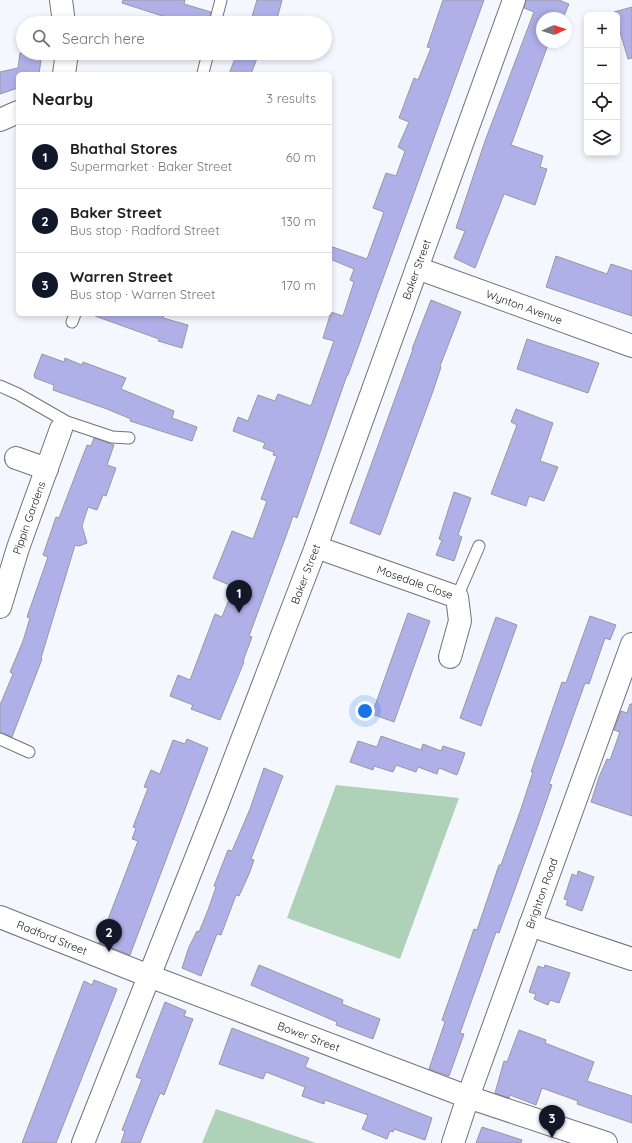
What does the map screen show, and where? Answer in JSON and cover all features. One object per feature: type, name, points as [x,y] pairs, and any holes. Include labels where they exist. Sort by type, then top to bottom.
[{"type":"street","points":[[61,0],[63,16]]},
{"type":"street","name":"Baker Street","points":[[83,1143],[122,1048],[217,805],[316,547],[514,0]]},
{"type":"street","points":[[64,72],[66,60]]},
{"type":"street","points":[[0,120],[16,113]]},
{"type":"street","name":"Wynton Avenue","points":[[417,268],[632,346]]},
{"type":"street","name":"Pippin Gardens","points":[[0,607],[15,558],[64,425]]},
{"type":"street","points":[[16,458],[47,469]]},
{"type":"street","name":"Mosedale Close","points":[[316,547],[457,597],[460,622],[450,657]]},
{"type":"street","name":"Brighton Road","points":[[453,1143],[468,1097],[632,644]]},
{"type":"street","name":"Radford Street","points":[[0,916],[149,976]]},
{"type":"street","points":[[530,925],[632,959]]},
{"type":"street","name":"Bower Street","points":[[149,976],[468,1097],[606,1143]]},
{"type":"lane","points":[[217,16],[221,0]]},
{"type":"lane","points":[[203,72],[206,60]]},
{"type":"lane","points":[[0,386],[18,394],[64,425],[112,438],[129,438]]},
{"type":"lane","points":[[457,597],[479,546]]},
{"type":"lane","points":[[0,739],[29,752]]},
{"type":"green space","points":[[336,785],[459,798],[400,959],[287,918]]},
{"type":"green space","points":[[216,1109],[316,1143],[202,1143]]},
{"type":"building","points":[[123,0],[185,0],[184,4],[211,12],[210,16],[162,16],[122,3]]},
{"type":"building","points":[[257,0],[282,0],[278,16],[252,16]]},
{"type":"building","points":[[443,0],[484,0],[347,375],[297,518],[293,516],[249,636],[252,637],[243,661],[244,662],[220,720],[191,709],[193,705],[170,696],[178,675],[190,680],[215,614],[222,617],[234,587],[213,578],[232,531],[253,539],[267,501],[261,499],[277,456],[273,455],[274,452],[263,448],[265,443],[233,431],[238,417],[248,421],[258,395],[275,401],[278,394],[311,406],[334,341],[323,338],[330,316],[332,316],[332,312],[343,316],[354,282],[350,280],[354,269],[332,260],[332,247],[367,259],[384,212],[373,208],[386,173],[396,176],[405,151],[398,147],[409,122],[399,118],[414,78],[418,80],[431,48],[427,47]]},
{"type":"building","points":[[526,0],[559,0],[569,4],[566,12],[536,12],[536,48],[547,48],[511,145],[543,156],[540,167],[547,169],[535,205],[504,194],[475,268],[454,258],[465,231],[456,228],[485,141],[534,12],[524,8]]},
{"type":"building","points":[[632,7],[632,58],[628,59],[620,32],[620,12],[614,12]]},
{"type":"building","points":[[19,60],[41,60],[39,72],[16,72],[16,89],[0,94],[0,72],[18,68]]},
{"type":"building","points":[[234,60],[256,60],[252,72],[230,72]]},
{"type":"building","points":[[556,256],[607,274],[611,264],[632,271],[632,316],[546,287]]},
{"type":"building","points":[[431,300],[461,312],[440,366],[441,367],[433,391],[380,535],[350,523]]},
{"type":"building","points":[[95,316],[164,316],[163,318],[188,325],[182,348],[158,341],[159,339]]},
{"type":"building","points":[[527,339],[599,363],[588,393],[517,369]]},
{"type":"building","points":[[42,354],[64,362],[65,358],[82,365],[83,362],[126,378],[121,389],[174,411],[172,418],[197,427],[192,441],[130,421],[131,419],[107,409],[53,390],[54,385],[35,378],[34,375]]},
{"type":"building","points":[[516,409],[553,423],[540,461],[558,467],[544,501],[529,496],[526,506],[491,494],[517,425],[511,422]]},
{"type":"building","points":[[94,438],[114,445],[107,465],[116,468],[106,496],[103,495],[97,510],[88,507],[82,526],[87,543],[79,546],[75,545],[41,658],[42,659],[12,737],[0,732],[0,705],[13,674],[10,672],[23,641],[30,618],[27,617],[48,557],[43,555],[56,517],[59,518],[87,445],[91,446]]},
{"type":"building","points":[[454,492],[471,498],[458,535],[462,537],[454,561],[436,555],[442,540],[439,539]]},
{"type":"building","points":[[408,613],[430,621],[394,722],[372,714]]},
{"type":"building","points":[[590,616],[616,625],[610,640],[605,638],[589,684],[585,683],[549,784],[552,785],[537,828],[499,933],[496,932],[460,1033],[464,1034],[449,1076],[429,1069],[445,1022],[442,1020],[474,929],[477,930],[499,865],[501,865],[521,809],[533,772],[531,772],[562,682],[566,683]]},
{"type":"building","points":[[496,617],[517,625],[481,726],[460,718]]},
{"type":"building","points":[[630,704],[632,704],[632,816],[591,802],[599,777],[607,759],[610,760],[620,732],[614,730],[621,711],[627,713]]},
{"type":"building","points":[[381,736],[421,750],[423,744],[441,751],[443,746],[465,753],[457,775],[439,768],[437,774],[418,767],[416,772],[396,765],[393,772],[374,766],[373,770],[350,762],[358,741],[377,747]]},
{"type":"building","points":[[187,739],[208,748],[130,955],[99,943],[138,841],[132,839],[136,828],[133,827],[148,788],[144,787],[151,770],[160,774],[173,740],[185,744]]},
{"type":"building","points":[[264,768],[283,776],[251,859],[254,860],[249,874],[239,896],[236,895],[221,935],[217,934],[201,976],[182,968],[189,947],[197,931],[199,932],[208,910],[216,887],[214,886],[228,850],[232,851],[250,809]]},
{"type":"building","points":[[578,871],[594,877],[582,911],[566,905],[568,900],[564,899],[572,874],[577,876]]},
{"type":"building","points":[[259,965],[343,1000],[342,1004],[380,1019],[373,1039],[336,1025],[337,1022],[251,985]]},
{"type":"building","points":[[545,965],[570,973],[559,1003],[550,1000],[548,1005],[534,999],[536,994],[529,992],[538,966],[544,968]]},
{"type":"building","points":[[94,980],[117,989],[56,1143],[22,1143],[84,981],[92,985]]},
{"type":"building","points":[[165,1002],[186,1011],[184,1016],[193,1019],[164,1095],[160,1093],[140,1143],[121,1143],[125,1131],[122,1130],[142,1079],[136,1077]]},
{"type":"building","points":[[232,1028],[309,1058],[305,1067],[432,1118],[425,1140],[394,1129],[393,1132],[390,1131],[387,1139],[362,1129],[368,1115],[325,1100],[324,1104],[302,1096],[305,1087],[266,1072],[263,1079],[219,1064]]},
{"type":"building","points":[[519,1030],[546,1040],[545,1043],[594,1062],[587,1081],[632,1096],[632,1123],[577,1104],[578,1101],[542,1088],[536,1105],[510,1095],[509,1098],[495,1093],[504,1061],[507,1062]]},
{"type":"building","points":[[482,1127],[522,1140],[521,1143],[476,1143]]},
{"type":"place","name":"Bhathal Stores","points":[[239,613]]},
{"type":"place","name":"Baker Street","points":[[109,952]]},
{"type":"place","name":"Warren Street","points":[[552,1138]]}]
